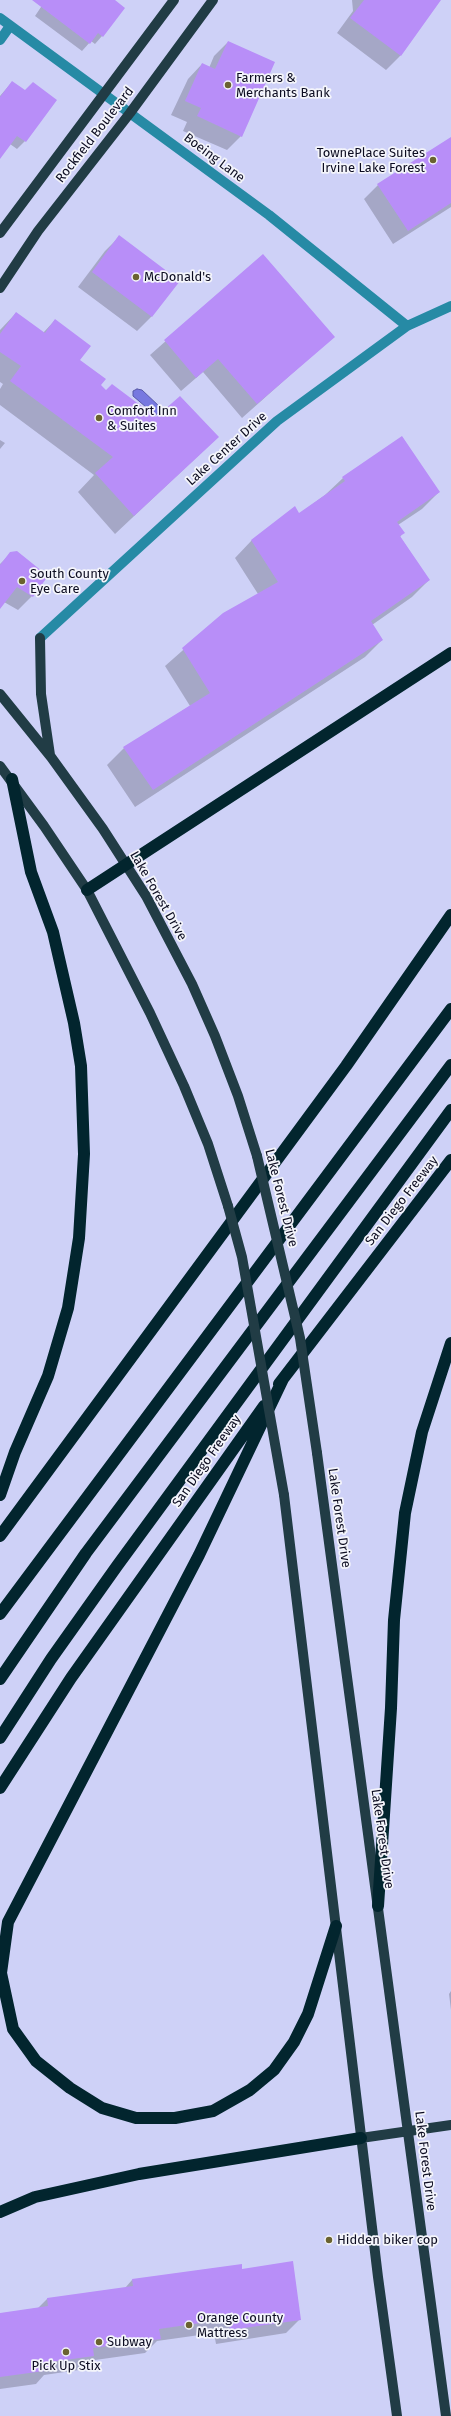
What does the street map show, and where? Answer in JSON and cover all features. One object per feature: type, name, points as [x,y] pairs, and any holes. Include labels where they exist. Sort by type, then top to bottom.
[{"type":"highway","points":[[87,890],[451,653]]},
{"type":"highway","points":[[0,1495],[15,1452],[48,1376],[68,1308],[79,1238],[84,1154],[82,1087],[74,1023],[53,932],[31,872],[12,779]]},
{"type":"highway","points":[[0,1536],[346,1066],[451,915]]},
{"type":"highway","points":[[0,1614],[451,1009]]},
{"type":"highway","points":[[0,1679],[86,1553],[451,1066]]},
{"type":"highway","points":[[0,1738],[51,1659],[117,1566],[451,1110]]},
{"type":"highway","name":"San Diego Freeway","points":[[0,1788],[71,1678],[283,1379],[451,1160]]},
{"type":"highway","points":[[378,1906],[391,1708],[394,1620],[405,1513],[422,1432],[451,1343]]},
{"type":"highway","points":[[283,1379],[199,1555],[8,1922],[1,1973],[13,2029],[36,2061],[70,2088],[102,2108],[136,2118],[175,2118],[212,2111],[250,2090],[274,2070],[294,2042],[308,2014],[336,1926]]},
{"type":"highway","points":[[0,2212],[35,2197],[139,2174],[361,2138]]},
{"type":"main road","name":"Rockfield Boulevard","points":[[0,233],[174,0]]},
{"type":"main road","name":"Rockfield Boulevard","points":[[0,288],[38,231],[130,113],[213,0]]},
{"type":"main road","points":[[40,638],[41,694],[51,757]]},
{"type":"main road","name":"Lake Forest Drive","points":[[0,694],[51,757],[146,896],[192,984],[238,1096],[257,1156],[300,1338],[317,1453],[446,2416]]},
{"type":"main road","points":[[0,766],[12,779],[87,890],[150,1014],[184,1086],[208,1144],[228,1206],[242,1257],[284,1495],[361,2138],[397,2416]]},
{"type":"main road","points":[[361,2138],[451,2126]]},
{"type":"street","name":"Boeing Lane","points":[[0,18],[269,215],[407,326]]},
{"type":"street","points":[[0,40],[10,26]]},
{"type":"street","name":"Lake Center Drive","points":[[40,638],[277,421],[407,326],[451,306]]},
{"type":"shaded area","points":[[137,389],[142,390],[160,407],[159,412],[147,422],[146,407],[133,396],[133,391]]},
{"type":"building","points":[[32,0],[115,0],[125,8],[103,37],[98,33],[90,44]]},
{"type":"building","points":[[364,0],[441,0],[401,56],[350,18]]},
{"type":"building","name":"Farmers & Merchants Bank","points":[[228,41],[275,62],[242,137],[197,116],[201,108],[185,101],[202,63],[215,69]]},
{"type":"building","points":[[12,81],[25,90],[33,82],[57,100],[26,142],[17,136],[0,159],[0,97]]},
{"type":"building","name":"TownePlace Suites Irvine Lake Forest","points":[[451,137],[451,203],[408,231],[377,184]]},
{"type":"building","name":"McDonald's","points":[[119,235],[180,281],[152,317],[92,272]]},
{"type":"building","points":[[263,254],[335,337],[257,404],[218,359],[196,378],[164,340]]},
{"type":"building","name":"Comfort Inn & Suites","points":[[16,312],[45,333],[55,319],[91,346],[80,360],[106,379],[101,385],[106,390],[112,384],[156,417],[180,396],[219,437],[134,516],[95,473],[113,457],[10,381],[21,366],[0,352],[0,334]]},
{"type":"building","points":[[402,436],[440,492],[397,522],[405,533],[400,536],[430,580],[371,621],[383,640],[153,790],[123,747],[210,693],[182,648],[223,613],[278,582],[251,540],[295,506],[299,513],[345,481],[342,477]]},
{"type":"building","name":"South County Eye Care","points":[[17,551],[48,576],[33,597],[17,587],[0,609],[0,565],[10,552]]},
{"type":"building","points":[[293,2261],[301,2320],[230,2330],[228,2319],[159,2329],[161,2339],[93,2348],[94,2356],[50,2362],[51,2370],[0,2377],[0,2313],[48,2306],[47,2298],[133,2286],[132,2279],[242,2264],[242,2269]]},
{"type":"place","name":"Farmers & Merchants Bank","points":[[228,85]]},
{"type":"place","name":"TownePlace Suites Irvine Lake Forest","points":[[433,160]]},
{"type":"place","name":"McDonald's","points":[[136,277]]},
{"type":"place","name":"Comfort Inn & Suites","points":[[99,418]]},
{"type":"place","name":"South County Eye Care","points":[[22,581]]},
{"type":"place","name":"Hidden biker cop","points":[[329,2240]]},
{"type":"place","name":"Orange County Mattress","points":[[189,2325]]},
{"type":"place","name":"Subway","points":[[99,2342]]},
{"type":"place","name":"Pick Up Stix","points":[[66,2352]]}]
